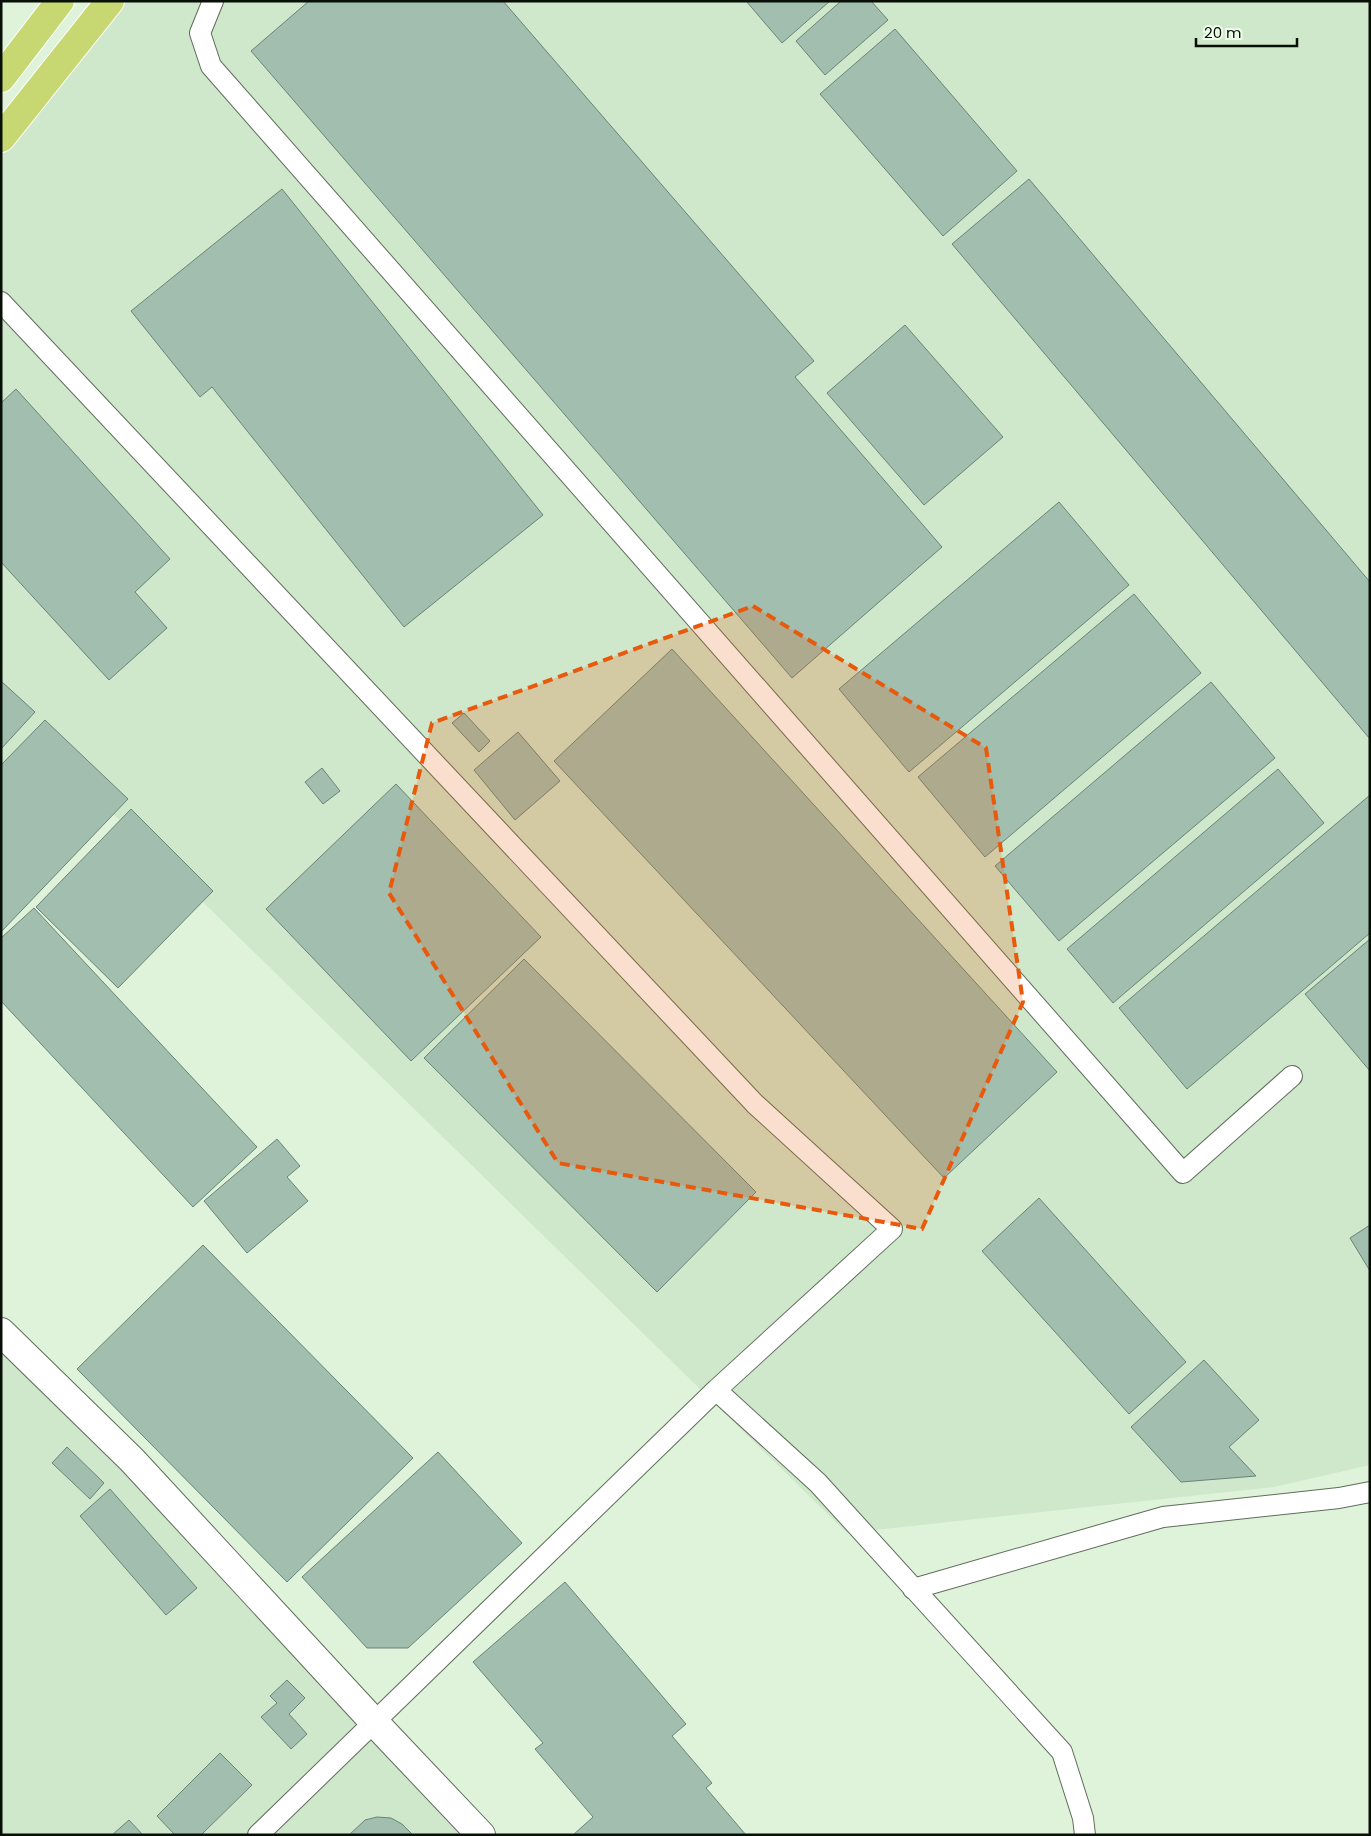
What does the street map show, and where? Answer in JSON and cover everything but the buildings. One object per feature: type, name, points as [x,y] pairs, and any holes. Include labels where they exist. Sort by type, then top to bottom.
[{"type":"highway","points":[[1,78],[60,1]]},
{"type":"highway","points":[[1,138],[110,1]]},
{"type":"street","points":[[1,1332],[132,1460],[481,1835]]},
{"type":"lane","points":[[213,1],[200,33],[211,66],[1183,1173],[1292,1076]]},
{"type":"lane","points":[[1,302],[755,1104],[892,1229],[716,1390],[258,1835]]},
{"type":"lane","points":[[716,1390],[818,1482],[1062,1752],[1083,1818],[1085,1835]]},
{"type":"lane","points":[[913,1589],[1163,1517],[1339,1498],[1370,1492]]},
{"type":"highlighted area","points":[[753,606],[986,748],[1023,1002],[922,1229],[558,1163],[389,893],[432,723]]},
{"type":"shaded area","points":[[104,1],[1370,1],[1370,1465],[1274,1487],[847,1533],[60,762],[1,833],[1,135]]},
{"type":"shaded area","points":[[1,1350],[138,1487],[480,1835],[1,1835]]}]
